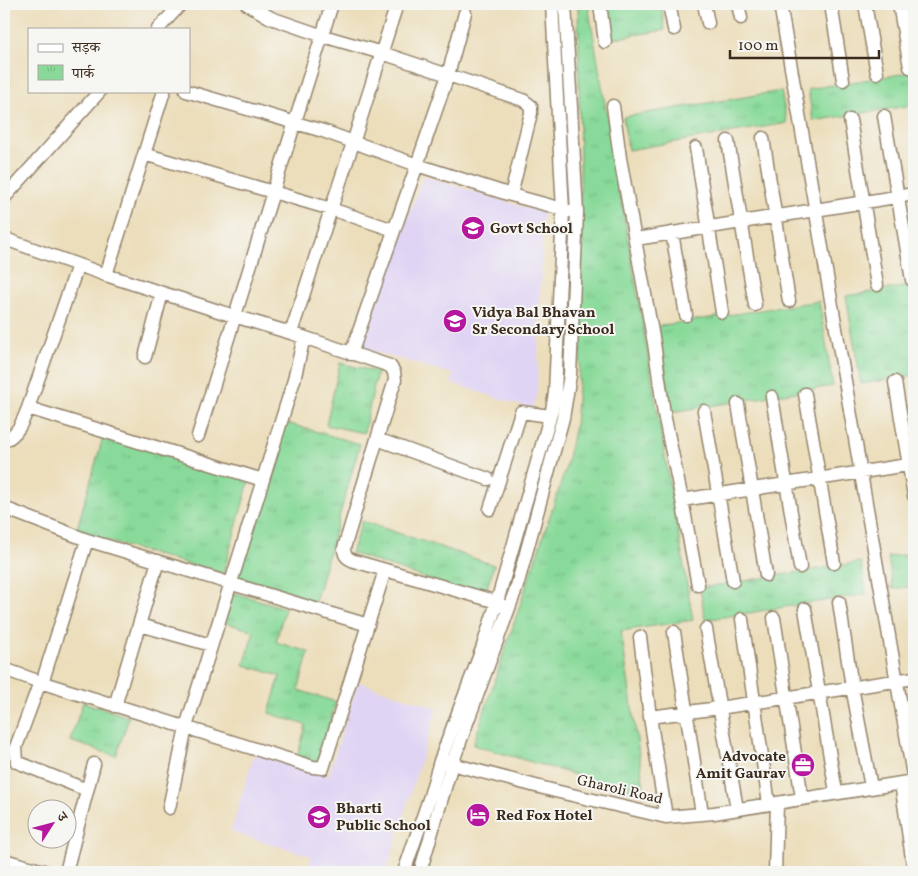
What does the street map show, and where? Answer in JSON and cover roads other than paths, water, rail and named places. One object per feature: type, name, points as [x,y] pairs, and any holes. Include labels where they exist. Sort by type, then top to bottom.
[{"type":"street","points":[[159,28],[181,4]]},
{"type":"street","points":[[247,4],[271,18],[528,102],[531,106],[531,113],[511,195]]},
{"type":"street","points":[[198,436],[332,4]]},
{"type":"street","points":[[291,333],[354,143],[397,4]]},
{"type":"street","points":[[600,4],[605,42]]},
{"type":"street","points":[[669,4],[674,30]]},
{"type":"street","points":[[704,4],[708,23]]},
{"type":"street","points":[[738,4],[741,18]]},
{"type":"street","points":[[781,4],[914,780]]},
{"type":"street","points":[[831,4],[843,80]]},
{"type":"street","points":[[865,4],[877,73]]},
{"type":"street","points":[[899,4],[910,67]]},
{"type":"street","points":[[420,872],[446,763],[497,602],[555,393],[563,210],[556,5]]},
{"type":"street","points":[[404,872],[430,796],[446,763],[509,609],[567,400],[570,375],[577,212],[556,5]]},
{"type":"street","points":[[351,354],[448,75],[465,13]]},
{"type":"street","points":[[4,198],[99,92]]},
{"type":"street","points":[[106,275],[164,92]]},
{"type":"street","points":[[189,92],[294,123],[511,195],[563,210],[577,212]]},
{"type":"street","points":[[613,106],[620,158],[654,343],[664,414],[698,585]]},
{"type":"street","points":[[884,116],[912,280]]},
{"type":"street","points":[[850,120],[877,285]]},
{"type":"street","points":[[763,138],[789,301]]},
{"type":"street","points":[[728,141],[755,305]]},
{"type":"street","points":[[696,148],[722,312]]},
{"type":"street","points":[[144,154],[331,209],[394,230]]},
{"type":"street","points":[[636,239],[914,194]]},
{"type":"street","points":[[672,234],[686,315]]},
{"type":"street","points":[[8,240],[162,294],[304,337],[390,366],[394,372],[395,380],[344,553],[347,558],[354,561],[497,602],[509,609]]},
{"type":"street","points":[[4,442],[19,429],[28,408],[78,265]]},
{"type":"street","points":[[145,357],[162,294]]},
{"type":"street","points":[[169,808],[186,728],[210,645],[294,380],[304,337]]},
{"type":"street","points":[[895,382],[912,465],[914,496]]},
{"type":"street","points":[[805,394],[834,563]]},
{"type":"street","points":[[772,397],[800,567]]},
{"type":"street","points":[[738,404],[766,575]]},
{"type":"street","points":[[28,408],[263,480]]},
{"type":"street","points":[[704,411],[733,581]]},
{"type":"street","points":[[490,509],[521,412],[550,416]]},
{"type":"street","points":[[377,439],[488,479]]},
{"type":"street","points":[[682,500],[912,465]]},
{"type":"street","points":[[4,508],[87,540],[368,625]]},
{"type":"street","points":[[87,540],[41,682],[16,747],[16,762],[87,790]]},
{"type":"street","points":[[115,706],[158,561]]},
{"type":"street","points":[[4,669],[115,706],[312,767],[323,768],[385,570]]},
{"type":"street","points":[[839,602],[852,687],[871,787]]},
{"type":"street","points":[[805,609],[836,792]]},
{"type":"street","points":[[774,618],[802,798]]},
{"type":"street","points":[[742,620],[753,702],[773,803],[775,872]]},
{"type":"street","points":[[140,625],[210,645]]},
{"type":"street","points":[[706,629],[737,809]]},
{"type":"street","points":[[674,632],[702,814]]},
{"type":"street","points":[[640,637],[650,717],[666,817]]},
{"type":"street","points":[[650,717],[914,678]]},
{"type":"street","name":"Gharoli Road","points":[[446,763],[666,817],[737,809],[914,780]]},
{"type":"street","points":[[66,872],[94,764]]},
{"type":"street","points":[[901,783],[914,872]]},
{"type":"street","points":[[4,860],[47,872]]},
{"type":"place","name":"Govt School","points":[[473,228]]},
{"type":"place","name":"Vidya Bal Bhavan Sr Secondary School","points":[[455,321]]},
{"type":"place","name":"Advocate Amit Gaurav","points":[[803,765]]},
{"type":"place","name":"Red Fox Hotel","points":[[478,815]]},
{"type":"place","name":"Bharti Public School","points":[[319,817]]}]
